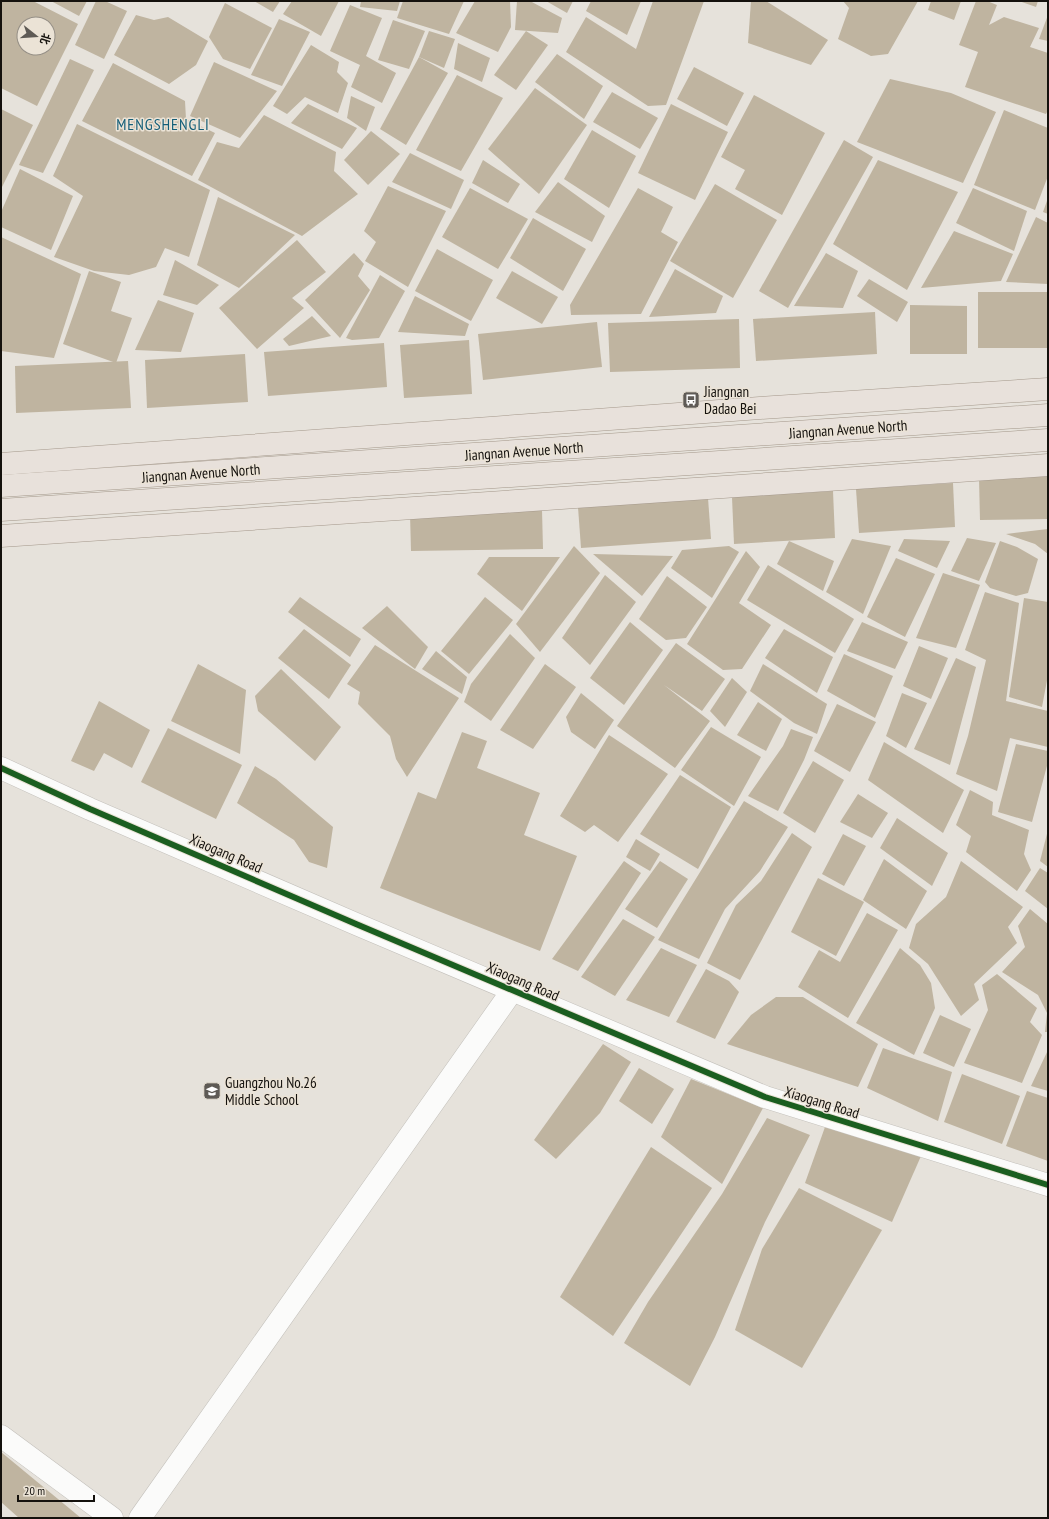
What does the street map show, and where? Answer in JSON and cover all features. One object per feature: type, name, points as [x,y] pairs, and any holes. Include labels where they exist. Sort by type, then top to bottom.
[{"type":"main road","points":[[1,464],[1048,389]]},
{"type":"main road","name":"Jiangnan Avenue North","points":[[1,486],[1048,415]]},
{"type":"main road","name":"Jiangnan Avenue North","points":[[1,510],[1048,440]]},
{"type":"main road","points":[[1,536],[1048,465]]},
{"type":"street","name":"Xiaogang Road","points":[[1,768],[90,809],[512,991],[765,1097],[1048,1185]]},
{"type":"street","points":[[140,1518],[512,991]]},
{"type":"street","points":[[1,1436],[112,1518]]},
{"type":"building","points":[[1,1],[33,1],[78,24],[37,106],[1,88]]},
{"type":"building","points":[[51,1],[87,1],[79,16]]},
{"type":"building","points":[[96,1],[105,1],[127,11],[104,59],[75,45]]},
{"type":"building","points":[[254,1],[280,1],[273,12]]},
{"type":"building","points":[[292,1],[339,1],[321,36],[283,14]]},
{"type":"building","points":[[361,1],[400,1],[397,11],[360,7]]},
{"type":"building","points":[[403,1],[464,1],[449,34],[397,18]]},
{"type":"building","points":[[475,1],[510,1],[511,27],[498,52],[456,33]]},
{"type":"building","points":[[517,1],[530,1],[562,18],[558,33],[515,30]]},
{"type":"building","points":[[546,1],[573,1],[567,13]]},
{"type":"building","points":[[591,1],[641,1],[627,35],[586,11]]},
{"type":"building","points":[[653,1],[704,1],[666,105],[648,106],[566,52],[586,17],[636,49]]},
{"type":"building","points":[[751,1],[766,1],[828,40],[811,65],[748,43]]},
{"type":"building","points":[[843,1],[918,1],[888,54],[871,56],[838,39],[849,8]]},
{"type":"building","points":[[931,1],[961,1],[954,20],[928,10]]},
{"type":"building","points":[[976,1],[987,1],[997,5],[989,25],[1004,17],[1039,28],[1030,47],[1048,53],[1048,110],[1046,114],[965,87],[978,52],[959,45]]},
{"type":"building","points":[[1019,1],[1038,1],[1036,7]]},
{"type":"building","points":[[225,3],[272,28],[250,69],[223,59],[209,37]]},
{"type":"building","points":[[350,5],[382,18],[366,56],[396,73],[382,103],[351,87],[360,65],[330,51]]},
{"type":"building","points":[[136,15],[154,20],[168,17],[208,41],[196,65],[169,84],[114,55]]},
{"type":"building","points":[[1048,15],[1048,41],[1039,39]]},
{"type":"building","points":[[279,19],[310,32],[282,86],[251,75]]},
{"type":"building","points":[[393,20],[425,31],[409,69],[378,60]]},
{"type":"building","points":[[429,31],[455,39],[444,68],[419,57]]},
{"type":"building","points":[[526,31],[548,45],[516,90],[494,75]]},
{"type":"building","points":[[458,43],[490,58],[482,82],[454,69]]},
{"type":"building","points":[[311,45],[339,62],[337,72],[348,83],[338,113],[305,97],[287,114],[273,106]]},
{"type":"building","points":[[557,54],[603,86],[584,119],[535,82]]},
{"type":"building","points":[[419,57],[448,73],[406,145],[380,129]]},
{"type":"building","points":[[70,59],[94,70],[43,173],[19,165]]},
{"type":"building","points":[[214,62],[277,91],[240,138],[190,116]]},
{"type":"building","points":[[113,63],[185,101],[186,119],[215,133],[192,176],[82,121]]},
{"type":"building","points":[[694,67],[744,93],[727,126],[677,99]]},
{"type":"building","points":[[457,75],[503,98],[461,171],[416,150]]},
{"type":"building","points":[[890,79],[951,93],[996,112],[963,183],[857,142]]},
{"type":"building","points":[[535,88],[587,125],[539,194],[488,149]]},
{"type":"building","points":[[612,92],[658,118],[640,149],[593,122]]},
{"type":"building","points":[[754,95],[825,133],[782,215],[735,189],[745,170],[721,157]]},
{"type":"building","points":[[351,96],[375,107],[366,131],[347,118]]},
{"type":"building","points":[[308,104],[357,128],[342,149],[291,123]]},
{"type":"building","points":[[671,104],[728,132],[695,200],[638,173]]},
{"type":"building","points":[[1,109],[33,125],[1,189]]},
{"type":"building","points":[[1004,110],[1048,128],[1048,176],[1035,210],[974,185]]},
{"type":"building","points":[[264,115],[336,152],[334,171],[358,194],[302,236],[198,180],[217,142],[239,148]]},
{"type":"building","points":[[77,124],[210,190],[189,257],[165,248],[156,267],[129,275],[94,271],[54,257],[83,196],[53,176]]},
{"type":"building","points":[[592,130],[636,156],[609,208],[564,179]]},
{"type":"building","points":[[371,131],[400,154],[368,185],[344,160]]},
{"type":"building","points":[[844,140],[873,157],[788,308],[759,291]]},
{"type":"building","points":[[410,153],[464,180],[451,209],[392,182]]},
{"type":"building","points":[[483,160],[520,184],[508,203],[472,183]]},
{"type":"building","points":[[878,160],[958,192],[907,290],[833,244]]},
{"type":"building","points":[[20,169],[73,196],[51,250],[1,227],[1,212]]},
{"type":"building","points":[[558,182],[605,216],[592,242],[535,212]]},
{"type":"building","points":[[715,184],[777,220],[733,298],[670,261]]},
{"type":"building","points":[[388,186],[446,211],[408,287],[365,261],[376,242],[364,231]]},
{"type":"building","points":[[470,188],[528,219],[498,269],[442,237]]},
{"type":"building","points":[[638,188],[673,207],[661,232],[678,242],[641,314],[571,315],[570,305]]},
{"type":"building","points":[[973,188],[1027,211],[1014,251],[956,223]]},
{"type":"building","points":[[218,197],[295,235],[239,288],[197,265]]},
{"type":"building","points":[[1048,198],[1048,214],[1043,212]]},
{"type":"building","points":[[1036,217],[1048,223],[1048,284],[1006,282]]},
{"type":"building","points":[[533,218],[586,249],[563,291],[510,258]]},
{"type":"building","points":[[954,231],[1013,254],[1001,281],[921,288]]},
{"type":"building","points":[[1,237],[81,274],[54,358],[1,351]]},
{"type":"building","points":[[297,240],[326,272],[292,298],[304,308],[257,349],[219,308]]},
{"type":"building","points":[[437,249],[493,280],[471,321],[415,291]]},
{"type":"building","points":[[354,253],[364,264],[358,276],[370,290],[340,338],[305,300]]},
{"type":"building","points":[[826,253],[858,271],[843,308],[794,306]]},
{"type":"building","points":[[175,260],[219,285],[197,305],[163,295]]},
{"type":"building","points":[[675,269],[723,296],[716,313],[649,317]]},
{"type":"building","points":[[89,271],[121,282],[111,311],[132,318],[116,363],[63,344]]},
{"type":"building","points":[[512,271],[558,297],[542,324],[496,298]]},
{"type":"building","points":[[380,275],[405,291],[379,338],[352,340],[346,338]]},
{"type":"building","points":[[869,279],[908,302],[897,322],[857,296]]},
{"type":"building","points":[[978,292],[1048,292],[1048,348],[978,348]]},
{"type":"building","points":[[415,296],[469,324],[465,336],[398,332]]},
{"type":"building","points":[[158,300],[194,313],[181,352],[135,350]]},
{"type":"building","points":[[910,305],[967,306],[967,354],[910,354]]},
{"type":"building","points":[[875,312],[877,354],[756,361],[753,319]]},
{"type":"building","points":[[312,316],[331,336],[289,346],[283,339]]},
{"type":"building","points":[[739,319],[740,368],[610,372],[608,323]]},
{"type":"building","points":[[597,322],[602,367],[483,380],[478,334]]},
{"type":"building","points":[[469,340],[472,394],[404,398],[400,345]]},
{"type":"building","points":[[384,343],[387,387],[268,396],[264,352]]},
{"type":"building","points":[[245,354],[248,402],[147,408],[145,360]]},
{"type":"building","points":[[128,361],[131,408],[16,413],[15,366]]},
{"type":"building","points":[[1048,476],[1048,519],[980,520],[979,478]]},
{"type":"building","points":[[953,483],[955,527],[859,533],[856,489]]},
{"type":"building","points":[[833,491],[835,538],[734,544],[732,497]]},
{"type":"building","points":[[708,498],[711,539],[581,548],[578,507]]},
{"type":"building","points":[[542,510],[543,549],[411,551],[410,513]]},
{"type":"building","points":[[1048,529],[1048,554],[1035,544],[1006,534]]},
{"type":"building","points":[[967,538],[996,543],[979,581],[951,571]]},
{"type":"building","points":[[852,539],[891,546],[863,614],[826,592]]},
{"type":"building","points":[[904,539],[950,541],[937,568],[898,551]]},
{"type":"building","points":[[789,541],[834,561],[823,591],[777,564]]},
{"type":"building","points":[[1000,541],[1017,547],[1038,559],[1028,593],[1016,596],[990,588],[985,582]]},
{"type":"building","points":[[574,546],[600,573],[540,652],[516,624]]},
{"type":"building","points":[[729,546],[739,552],[712,598],[671,568],[682,550]]},
{"type":"building","points":[[746,551],[760,567],[739,603],[771,625],[742,669],[723,670],[687,644]]},
{"type":"building","points":[[593,554],[673,556],[642,596]]},
{"type":"building","points":[[489,557],[560,557],[522,611],[477,574]]},
{"type":"building","points":[[896,558],[935,574],[905,637],[867,617]]},
{"type":"building","points":[[768,565],[854,619],[835,653],[747,600]]},
{"type":"building","points":[[943,573],[980,585],[956,648],[916,638]]},
{"type":"building","points":[[605,575],[636,602],[590,665],[562,638]]},
{"type":"building","points":[[667,576],[707,607],[686,638],[666,640],[639,619]]},
{"type":"building","points":[[985,592],[1019,603],[1006,701],[1048,711],[1048,747],[1010,738],[997,791],[956,774],[968,736],[986,660],[965,650]]},
{"type":"building","points":[[300,597],[361,639],[350,657],[288,612]]},
{"type":"building","points":[[485,597],[513,620],[469,674],[441,651]]},
{"type":"building","points":[[1024,598],[1048,602],[1048,675],[1042,707],[1009,697]]},
{"type":"building","points":[[387,606],[428,647],[415,669],[362,628]]},
{"type":"building","points":[[630,622],[663,650],[624,705],[590,678]]},
{"type":"building","points":[[862,622],[908,642],[895,669],[847,651]]},
{"type":"building","points":[[304,629],[351,665],[329,699],[278,658]]},
{"type":"building","points":[[784,629],[833,657],[817,693],[765,658]]},
{"type":"building","points":[[510,634],[535,658],[491,721],[464,702],[471,684]]},
{"type":"building","points":[[676,643],[725,679],[702,711],[664,685],[710,721],[675,768],[617,726]]},
{"type":"building","points":[[375,645],[459,698],[407,777],[396,759],[390,736],[358,704],[360,692],[347,684]]},
{"type":"building","points":[[919,646],[948,658],[931,699],[903,686]]},
{"type":"building","points":[[436,651],[467,677],[462,694],[422,669]]},
{"type":"building","points":[[844,654],[893,676],[875,718],[827,691]]},
{"type":"building","points":[[956,658],[976,667],[950,765],[914,749]]},
{"type":"building","points":[[198,664],[246,690],[240,754],[171,721]]},
{"type":"building","points":[[545,664],[576,687],[533,749],[500,730]]},
{"type":"building","points":[[763,664],[827,704],[817,734],[794,723],[750,691]]},
{"type":"building","points":[[281,669],[341,727],[315,761],[258,711],[255,696]]},
{"type":"building","points":[[732,678],[747,692],[725,727],[710,711]]},
{"type":"building","points":[[581,693],[614,720],[595,749],[571,732],[566,717]]},
{"type":"building","points":[[902,693],[927,703],[906,748],[886,736]]},
{"type":"building","points":[[99,701],[150,730],[132,768],[104,753],[94,771],[71,761]]},
{"type":"building","points":[[758,702],[782,719],[766,751],[737,735]]},
{"type":"building","points":[[837,704],[876,722],[850,772],[814,751]]},
{"type":"building","points":[[711,727],[761,757],[734,806],[681,770]]},
{"type":"building","points":[[168,728],[242,765],[216,819],[141,782]]},
{"type":"building","points":[[791,729],[813,737],[804,760],[778,811],[748,796],[783,746]]},
{"type":"building","points":[[462,732],[487,741],[477,768],[540,793],[524,835],[577,856],[540,951],[380,888],[418,792],[436,799]]},
{"type":"building","points":[[609,735],[668,774],[618,842],[594,825],[585,832],[560,816]]},
{"type":"building","points":[[884,742],[964,790],[943,833],[868,780]]},
{"type":"building","points":[[1016,744],[1048,751],[1048,762],[1032,822],[998,812]]},
{"type":"building","points":[[813,761],[844,780],[815,833],[783,813]]},
{"type":"building","points":[[255,766],[276,779],[333,827],[327,868],[309,862],[294,840],[237,803]]},
{"type":"building","points":[[680,775],[731,807],[698,869],[640,834]]},
{"type":"building","points":[[970,790],[993,802],[992,815],[1029,830],[1024,854],[1031,870],[1017,891],[966,852],[971,836],[956,825]]},
{"type":"building","points":[[858,794],[888,813],[872,838],[840,822]]},
{"type":"building","points":[[744,801],[788,827],[760,871],[725,909],[699,959],[658,940]]},
{"type":"building","points":[[897,818],[948,853],[932,886],[880,848]]},
{"type":"building","points":[[1048,830],[1048,867],[1040,861]]},
{"type":"building","points":[[792,833],[812,847],[740,980],[707,963],[736,905],[761,881]]},
{"type":"building","points":[[843,834],[866,846],[844,886],[822,874]]},
{"type":"building","points":[[636,839],[660,854],[650,871],[626,857]]},
{"type":"building","points":[[884,859],[927,891],[906,929],[863,900]]},
{"type":"building","points":[[624,861],[641,873],[578,971],[552,959]]},
{"type":"building","points":[[660,861],[688,879],[657,928],[625,909]]},
{"type":"building","points":[[961,861],[1023,907],[1008,927],[1017,943],[974,984],[979,1000],[961,1016],[928,964],[909,948],[916,924],[946,897]]},
{"type":"building","points":[[1040,868],[1048,873],[1048,909],[1025,891]]},
{"type":"building","points":[[818,878],[864,902],[836,956],[791,932]]},
{"type":"building","points":[[1030,909],[1048,924],[1048,1032],[1045,1032],[1047,1013],[1038,995],[1002,972],[1025,947],[1018,926]]},
{"type":"building","points":[[867,913],[898,930],[848,1018],[798,987],[819,950],[840,962]]},
{"type":"building","points":[[623,919],[655,937],[615,996],[581,977]]},
{"type":"building","points":[[661,948],[697,965],[669,1017],[626,1000]]},
{"type":"building","points":[[900,948],[920,965],[931,983],[935,1008],[914,1055],[856,1023]]},
{"type":"building","points":[[706,969],[729,981],[739,992],[715,1039],[676,1022]]},
{"type":"building","points":[[997,974],[1037,1008],[1030,1022],[1042,1035],[1022,1083],[964,1063],[988,1010],[982,985]]},
{"type":"building","points":[[776,997],[803,997],[878,1044],[858,1087],[727,1044],[751,1015]]},
{"type":"building","points":[[940,1015],[971,1029],[954,1067],[923,1053]]},
{"type":"building","points":[[603,1044],[631,1062],[600,1113],[556,1159],[534,1140]]},
{"type":"building","points":[[883,1048],[952,1072],[938,1121],[867,1088]]},
{"type":"building","points":[[1048,1050],[1048,1091],[1031,1086]]},
{"type":"building","points":[[639,1068],[674,1089],[652,1124],[619,1101]]},
{"type":"building","points":[[962,1074],[1020,1096],[1002,1144],[944,1122]]},
{"type":"building","points":[[691,1079],[763,1108],[722,1184],[661,1137]]},
{"type":"building","points":[[1027,1091],[1048,1098],[1048,1161],[1006,1146]]},
{"type":"building","points":[[767,1118],[810,1135],[765,1222],[715,1337],[690,1386],[624,1343],[648,1302],[722,1194]]},
{"type":"building","points":[[825,1127],[921,1156],[892,1222],[805,1183]]},
{"type":"building","points":[[651,1147],[712,1188],[613,1336],[560,1297]]},
{"type":"building","points":[[799,1188],[882,1230],[802,1368],[735,1330],[762,1249]]},
{"type":"building","points":[[1,1452],[81,1518],[19,1518],[1,1502]]},
{"type":"cycle path","points":[[1,768],[90,809],[356,924],[765,1097],[1048,1185]]},
{"type":"place","name":"Jiangnan Dadao Bei","points":[[691,400]]},
{"type":"place","name":"Guangzhou No.26 Middle School","points":[[212,1091]]},
{"type":"district","name":"MENGSHENGLI","points":[[163,124]]}]
